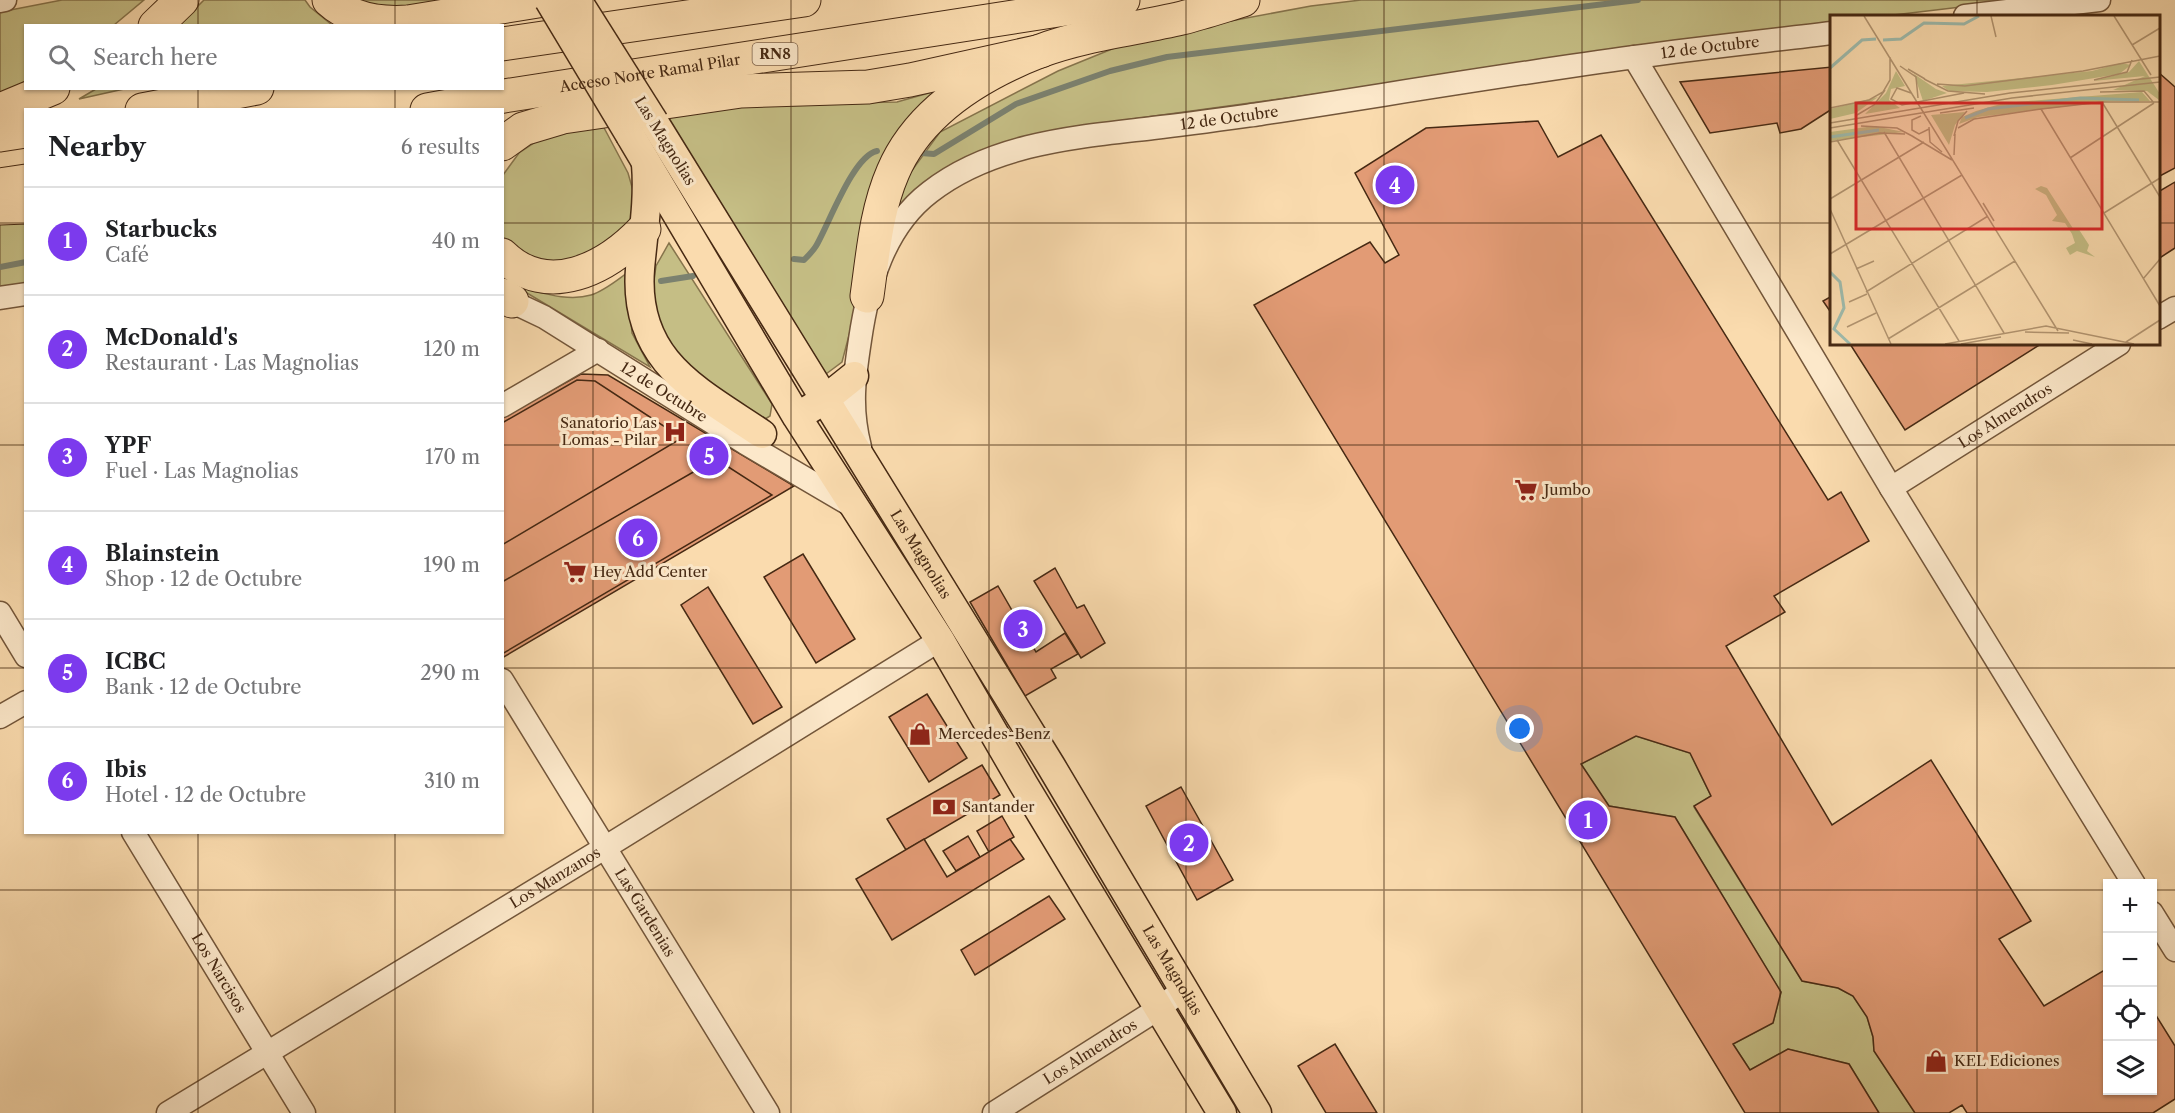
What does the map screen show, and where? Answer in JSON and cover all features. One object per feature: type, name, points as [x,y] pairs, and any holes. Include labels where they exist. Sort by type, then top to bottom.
[{"type":"highway","points":[[156,24],[182,0]]},
{"type":"highway","points":[[329,0],[352,15],[389,24],[544,0]]},
{"type":"highway","points":[[504,44],[804,0]]},
{"type":"highway","name":"Acceso Norte Ramal Pilar","points":[[438,108],[1123,0]]},
{"type":"highway","points":[[504,143],[523,129],[563,117],[741,91],[868,87],[910,80],[1183,17],[1243,0]]},
{"type":"highway","points":[[867,296],[881,210],[892,174],[907,146],[928,121],[959,94],[989,75],[1041,51]]},
{"type":"highway","points":[[0,110],[48,90]]},
{"type":"highway","points":[[152,108],[247,90]]},
{"type":"highway","points":[[0,135],[24,131]]},
{"type":"highway","points":[[0,185],[24,181]]},
{"type":"highway","points":[[0,208],[24,207]]},
{"type":"highway","points":[[504,256],[517,266],[541,276],[562,277],[589,270],[612,258],[644,229]]},
{"type":"main road","name":"Las Magnolias","points":[[549,0],[642,129],[824,400],[1052,766],[1257,1113]]},
{"type":"main road","name":"Las Magnolias","points":[[577,0],[642,129],[645,161],[797,417],[940,640],[1024,785],[1222,1113]]},
{"type":"main road","points":[[645,161],[647,192],[640,272],[641,305],[645,325],[656,347],[675,373],[753,439],[797,417],[855,376]]},
{"type":"street","points":[[0,1],[5,0]]},
{"type":"street","points":[[1973,15],[2099,0]]},
{"type":"street","name":"12 de Octubre","points":[[865,466],[854,418],[853,391],[867,296],[882,255],[898,225],[918,201],[931,190],[962,172],[1001,156],[1042,144],[1213,121],[1634,57],[1830,33]]},
{"type":"street","points":[[1634,57],[1891,488],[2131,879]]},
{"type":"street","points":[[0,298],[24,294]]},
{"type":"street","name":"12 de Octubre","points":[[506,298],[753,439],[855,508]]},
{"type":"street","points":[[2160,317],[2175,308]]},
{"type":"street","name":"Los Almendros","points":[[1891,488],[2117,345]]},
{"type":"street","points":[[504,405],[598,350]]},
{"type":"street","points":[[0,613],[24,653]]},
{"type":"street","name":"Los Manzanos","points":[[168,1113],[606,847],[940,640]]},
{"type":"street","name":"Las Gardenias","points":[[504,683],[768,1113]]},
{"type":"street","points":[[0,717],[24,703]]},
{"type":"street","name":"Los Narcisos","points":[[134,834],[304,1113]]},
{"type":"street","points":[[2157,921],[2175,950]]},
{"type":"street","name":"Los Almendros","points":[[994,1113],[1158,1009],[1184,989]]},
{"type":"shaded area","points":[[62,0],[144,0],[115,24],[24,24],[24,83],[0,95],[0,12]]},
{"type":"shaded area","points":[[204,0],[305,0],[331,24],[180,24]]},
{"type":"shaded area","points":[[344,0],[510,0],[434,14]]},
{"type":"shaded area","points":[[1361,0],[2020,0],[1893,15],[1830,15],[1830,24],[1081,126],[949,169],[912,193],[893,215],[902,184],[940,132],[1058,71],[1139,38],[1311,6]]},
{"type":"shaded area","points":[[968,82],[937,99],[853,320],[842,362],[826,374],[664,114],[741,105],[897,102]]},
{"type":"shaded area","points":[[94,90],[120,90],[79,99]]},
{"type":"shaded area","points":[[602,124],[628,173],[634,194],[630,225],[611,248],[561,268],[512,251],[504,239],[504,174],[519,153],[540,139]]},
{"type":"shaded area","points":[[24,217],[24,287],[0,291],[0,218]]},
{"type":"shaded area","points":[[669,243],[772,404],[770,416],[762,421],[684,365],[666,337],[656,314],[653,287],[656,266]]},
{"type":"shaded area","points":[[627,273],[632,333],[650,367],[517,287],[554,296],[582,297],[601,291]]},
{"type":"shaded area","points":[[1636,736],[1690,753],[1711,796],[1694,807],[1802,981],[1838,988],[1853,996],[1867,1017],[1873,1037],[1874,1051],[1915,1113],[1879,1113],[1849,1064],[1788,1049],[1750,1070],[1733,1044],[1773,1023],[1781,992],[1675,817],[1609,806],[1581,764]]},
{"type":"building","points":[[1830,67],[1830,110],[1801,129],[1780,133],[1777,123],[1710,133],[1680,82]]},
{"type":"building","points":[[2160,74],[2175,87],[2175,168],[2160,176]]},
{"type":"building","points":[[1538,121],[1558,157],[1601,135],[1828,500],[1841,492],[1869,541],[1774,596],[1785,612],[1726,646],[1832,825],[1931,760],[2031,921],[1999,939],[2044,1006],[2103,971],[2103,1095],[2157,1095],[2157,1017],[2175,1046],[2175,1099],[2153,1113],[1967,1113],[1962,1105],[1949,1113],[1915,1113],[1874,1051],[1873,1037],[1867,1017],[1853,996],[1838,988],[1802,981],[1694,806],[1711,796],[1690,753],[1636,736],[1581,764],[1609,806],[1675,817],[1781,992],[1773,1023],[1733,1044],[1750,1070],[1788,1049],[1849,1064],[1879,1113],[1745,1113],[1254,305],[1370,242],[1385,263],[1399,255],[1355,173],[1426,128]]},
{"type":"building","points":[[2175,182],[2175,248],[2160,258],[2160,191]]},
{"type":"building","points":[[1830,297],[1830,311],[1823,301]]},
{"type":"building","points":[[1851,345],[2039,345],[1905,430]]},
{"type":"building","name":"Hey Add Center","points":[[581,374],[608,375],[794,486],[504,657],[504,417]]},
{"type":"building","points":[[577,380],[595,381],[682,438],[504,544],[504,422]]},
{"type":"building","points":[[716,459],[772,495],[504,653],[504,581]]},
{"type":"building","points":[[803,554],[855,639],[816,663],[764,577]]},
{"type":"building","points":[[1055,568],[1077,608],[1084,605],[1105,643],[1081,658],[1034,581]]},
{"type":"building","points":[[998,586],[1036,652],[1065,633],[1078,654],[1051,669],[1056,678],[1025,696],[970,602]]},
{"type":"building","points":[[708,587],[782,707],[753,724],[681,605]]},
{"type":"building","points":[[927,694],[967,758],[929,782],[889,717]]},
{"type":"building","name":"Santander","points":[[982,765],[1000,795],[906,850],[887,819]]},
{"type":"building","points":[[1181,787],[1233,880],[1197,900],[1146,806]]},
{"type":"building","points":[[1002,816],[1014,837],[989,852],[977,831]]},
{"type":"building","points":[[968,836],[980,857],[956,871],[943,851]]},
{"type":"building","points":[[924,839],[947,877],[1010,839],[1024,859],[892,940],[856,879]]},
{"type":"building","points":[[1049,896],[1065,919],[975,975],[961,950]]},
{"type":"building","points":[[1335,1044],[1377,1113],[1326,1113],[1298,1066]]},
{"type":"waterway","points":[[921,153],[934,154],[1016,104],[1110,71],[1167,57],[1638,0]]},
{"type":"waterway","points":[[794,259],[804,260],[813,250],[851,177],[859,165],[877,151]]},
{"type":"waterway","points":[[0,267],[24,262]]},
{"type":"waterway","points":[[661,281],[693,276]]},
{"type":"place","name":"Blainstein","points":[[1395,185]]},
{"type":"place","name":"Sanatorio Las Lomas - Pilar","points":[[675,432]]},
{"type":"place","name":"ICBC","points":[[709,456]]},
{"type":"place","name":"Jumbo","points":[[1526,490]]},
{"type":"place","name":"Ibis","points":[[638,538]]},
{"type":"place","name":"Hey Add Center","points":[[575,572]]},
{"type":"place","name":"YPF","points":[[1023,629]]},
{"type":"place","name":"Mercedes-Benz","points":[[920,734]]},
{"type":"place","name":"Santander","points":[[944,807]]},
{"type":"place","name":"Starbucks","points":[[1588,820]]},
{"type":"place","name":"McDonald's","points":[[1189,843]]},
{"type":"place","name":"KEL Ediciones","points":[[1936,1061]]}]
